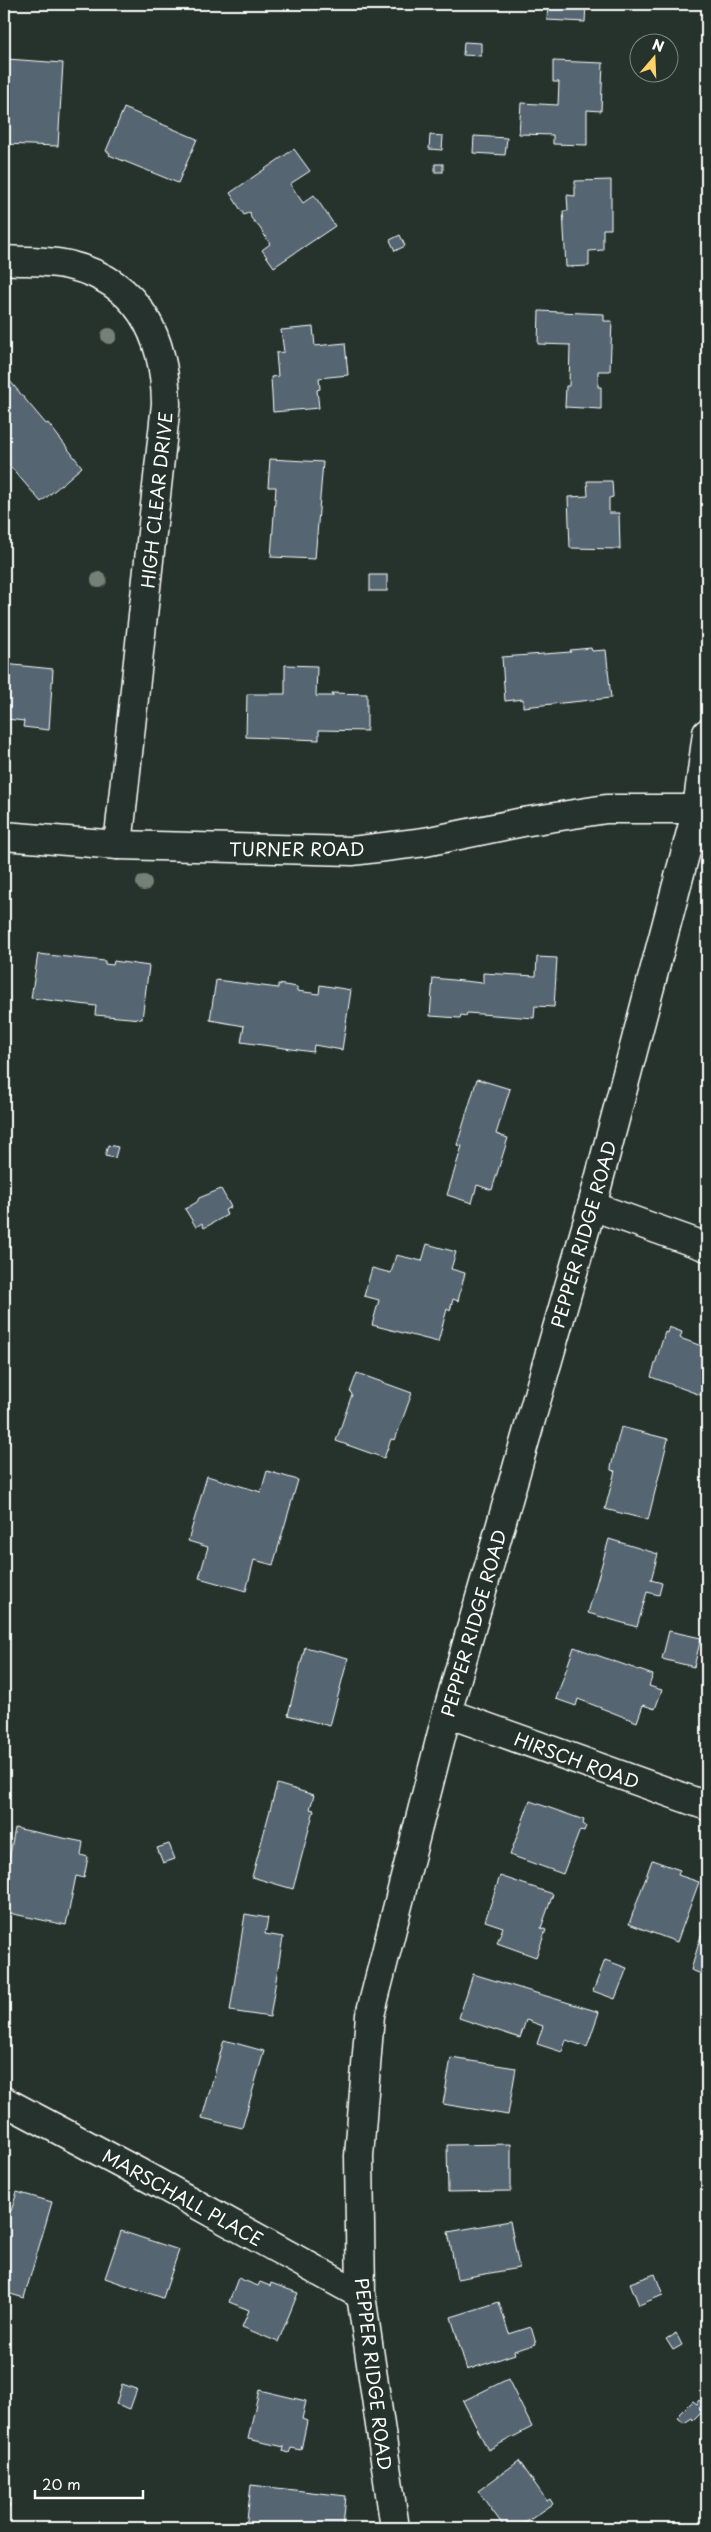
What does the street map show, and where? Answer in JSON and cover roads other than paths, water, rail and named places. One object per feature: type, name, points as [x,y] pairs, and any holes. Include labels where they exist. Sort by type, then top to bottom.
[{"type":"street","name":"HIGH CLEAR DRIVE","points":[[4,260],[71,265],[95,273],[116,286],[135,302],[149,325],[160,347],[166,375],[166,404],[118,845]]},
{"type":"street","name":"PEPPER RIDGE ROAD","points":[[395,2528],[361,2295],[358,2156],[370,2015],[447,1713],[592,1206],[702,809],[707,733]]},
{"type":"street","name":"TURNER ROAD","points":[[4,836],[118,845],[352,851],[425,842],[523,822],[606,810],[702,809]]},
{"type":"street","points":[[592,1206],[707,1247]]},
{"type":"street","name":"HIRSCH ROAD","points":[[447,1713],[707,1806]]},
{"type":"street","name":"MARSCHALL PLACE","points":[[4,2101],[138,2172],[361,2295]]}]
